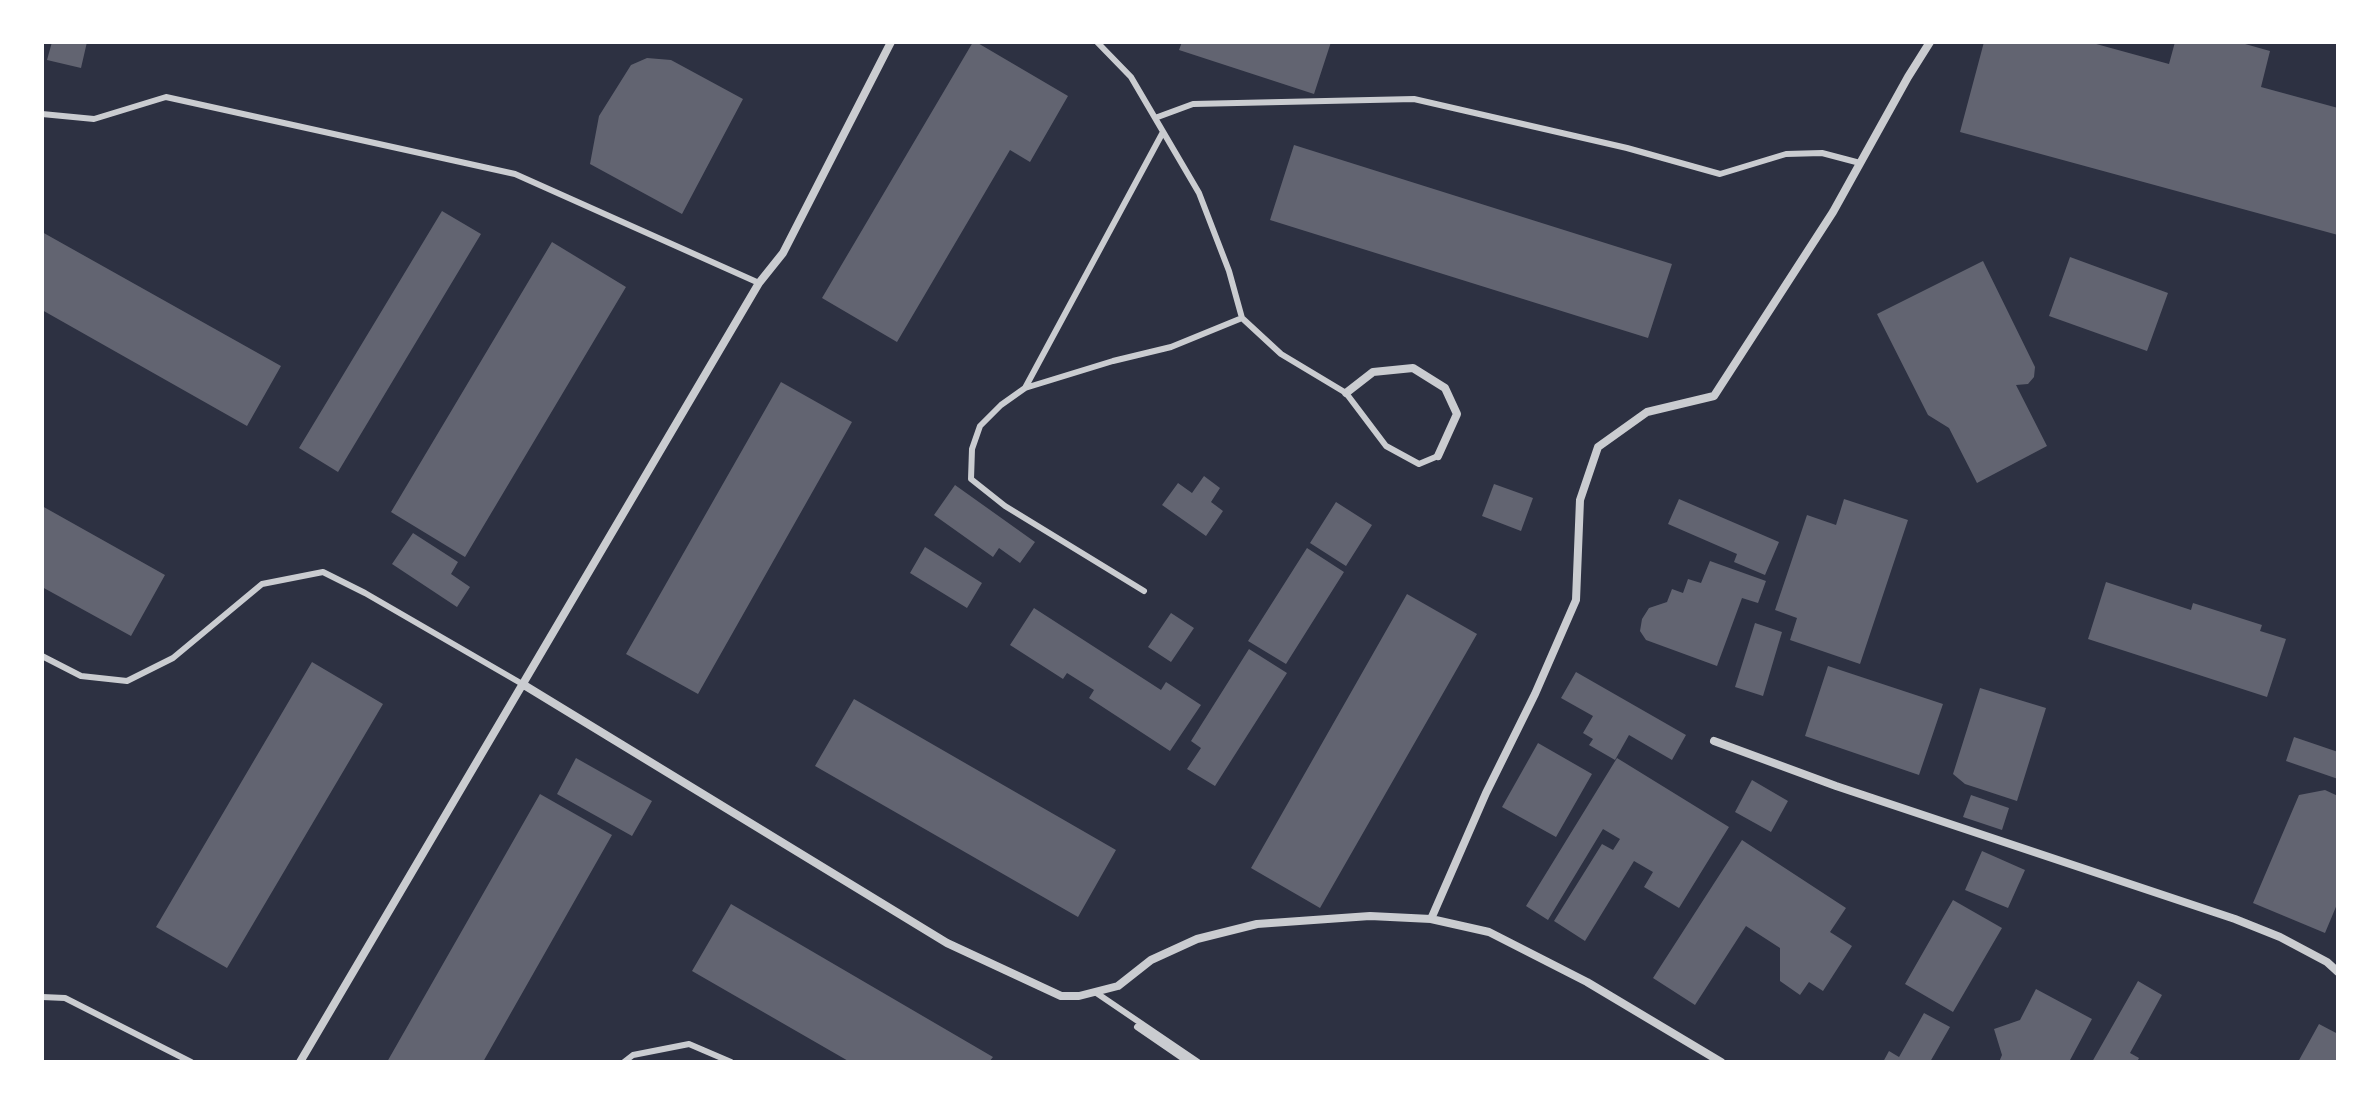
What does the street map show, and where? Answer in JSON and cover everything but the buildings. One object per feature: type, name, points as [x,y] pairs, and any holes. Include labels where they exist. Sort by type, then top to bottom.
[{"type":"street","points":[[300,1062],[759,283],[783,253],[891,42]]},
{"type":"street","points":[[1431,919],[1576,600],[1580,500],[1598,447],[1647,412],[1714,396],[1833,212],[1930,42]]},
{"type":"street","points":[[1346,393],[1373,372],[1413,368],[1445,388],[1457,414],[1438,456]]},
{"type":"street","points":[[524,685],[947,943],[1061,996],[1079,996],[1118,986],[1151,960],[1197,939],[1257,924],[1370,916],[1431,919],[1489,932],[1587,982],[1721,1062]]},
{"type":"street","points":[[1714,741],[1836,786],[2235,919],[2280,937],[2327,962],[2338,972]]},
{"type":"lane","points":[[1097,42],[1131,77],[1199,193],[1229,271],[1242,318],[1281,354],[1346,393],[1386,446],[1419,464],[1438,456]]},
{"type":"lane","points":[[42,114],[94,119],[166,97],[515,174],[759,283]]},
{"type":"lane","points":[[1155,118],[1193,104],[1414,99],[1627,148],[1720,174],[1786,154],[1822,153],[1860,163]]},
{"type":"lane","points":[[1025,388],[1163,132]]},
{"type":"lane","points":[[1144,591],[1005,506],[971,479],[972,449],[980,426],[1001,405],[1025,388],[1171,347],[1242,318]]},
{"type":"lane","points":[[42,656],[81,676],[127,681],[173,658],[262,584],[323,572],[524,685]]},
{"type":"lane","points":[[1095,992],[1198,1062]]},
{"type":"lane","points":[[42,997],[65,998],[191,1062]]},
{"type":"lane","points":[[1137,1027],[1188,1062]]},
{"type":"lane","points":[[624,1062],[633,1055],[689,1044],[731,1062]]}]
